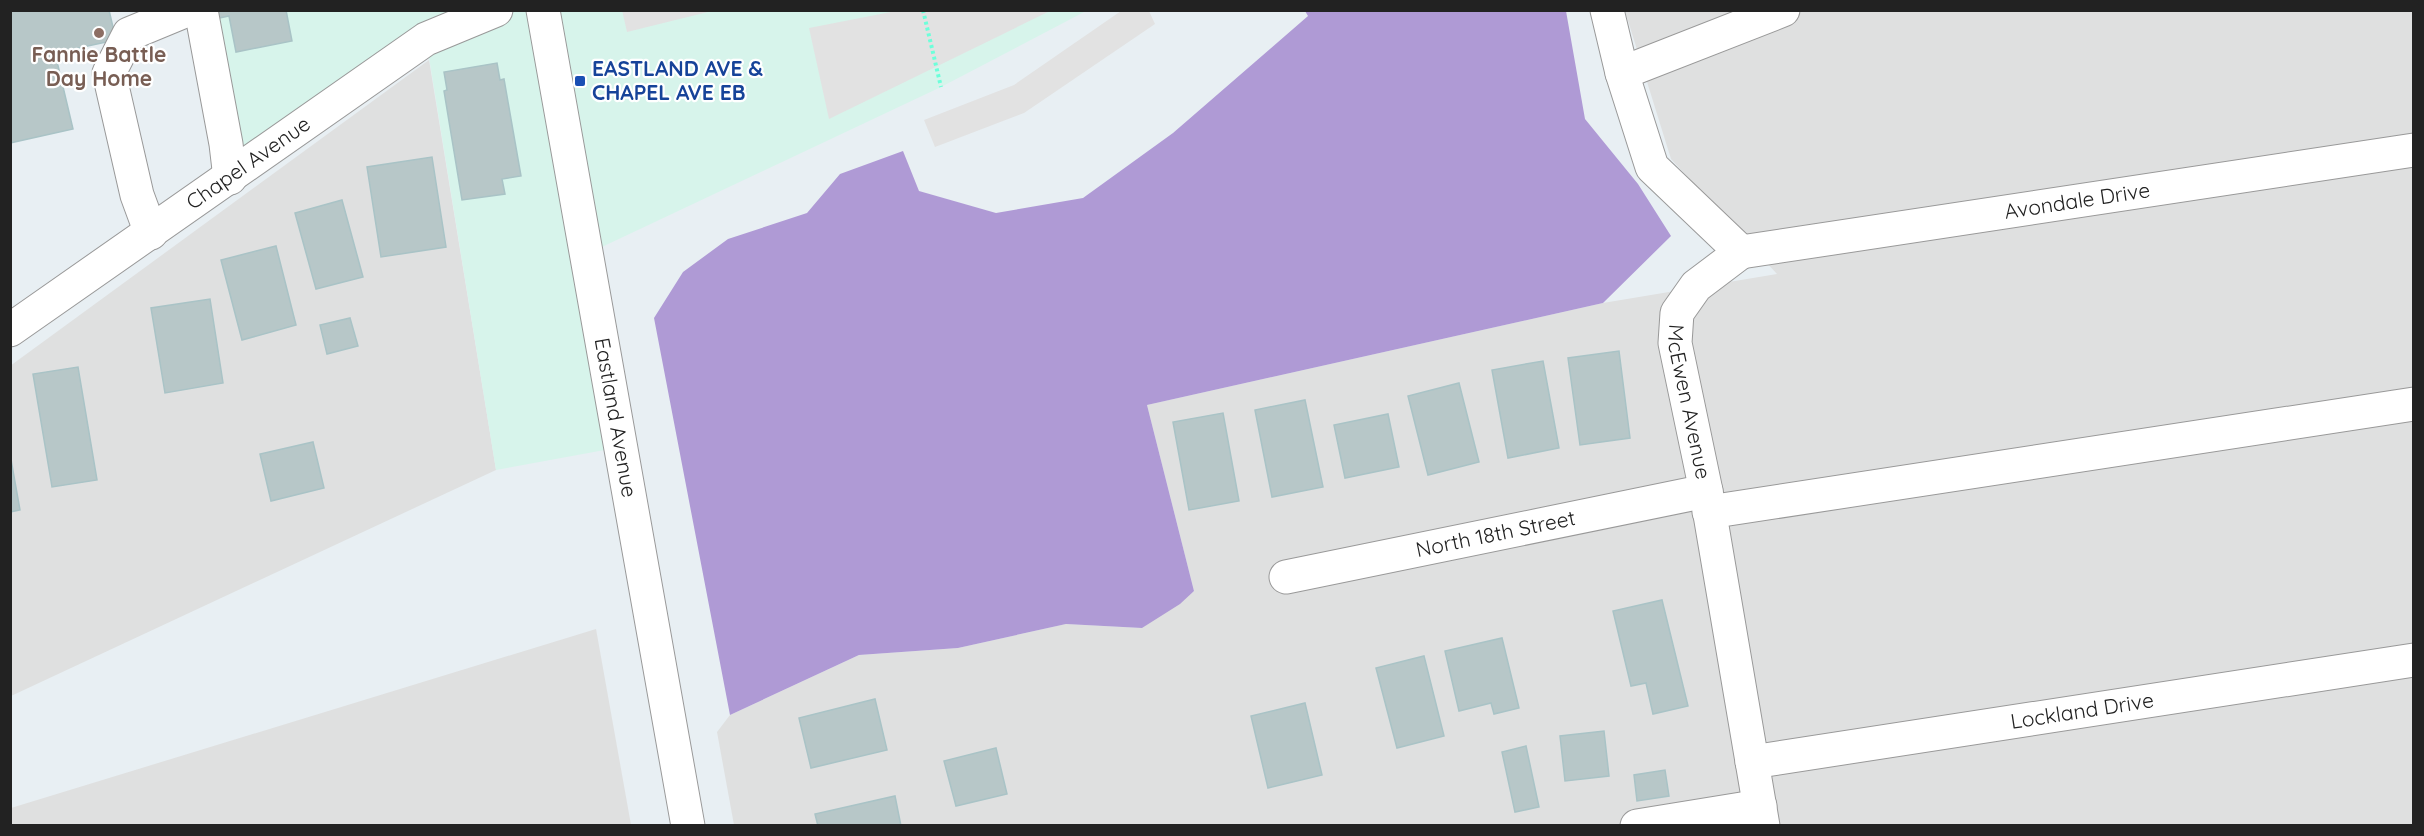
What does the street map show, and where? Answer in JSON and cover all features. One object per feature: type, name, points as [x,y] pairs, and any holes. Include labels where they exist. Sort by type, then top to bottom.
[{"type":"street","points":[[152,232],[137,195],[109,73],[129,34],[187,10]]},
{"type":"street","points":[[201,10],[226,144],[230,178]]},
{"type":"street","name":"Chapel Avenue","points":[[10,330],[426,39],[496,10]]},
{"type":"street","name":"Eastland Avenue","points":[[543,10],[688,825]]},
{"type":"street","points":[[1607,10],[1622,73],[1652,167],[1741,252]]},
{"type":"street","points":[[1622,73],[1783,10]]},
{"type":"street","name":"Avondale Drive","points":[[1741,252],[2414,150]]},
{"type":"street","name":"McEwen Avenue","points":[[1741,252],[1696,286],[1677,313],[1675,343],[1707,501],[1761,816]]},
{"type":"street","name":"North 18th Street","points":[[1286,577],[1707,501],[2414,404]]},
{"type":"street","name":"Lockland Drive","points":[[1752,762],[2414,660]]},
{"type":"street","points":[[1637,825],[1761,816]]},
{"type":"path","points":[[923,10],[941,87]]},
{"type":"shaded area","points":[[622,10],[712,10],[712,11],[627,32]]},
{"type":"shaded area","points":[[901,10],[1050,11],[829,119],[809,28]]},
{"type":"shaded area","points":[[201,11],[1086,11],[941,87],[587,254],[621,447],[496,470],[426,39],[230,178]]},
{"type":"shaded area","points":[[1121,11],[1149,11],[1155,24],[1024,113],[935,147],[924,120],[1014,85]]},
{"type":"shaded area","points":[[1305,11],[1566,11],[1585,119],[1638,184],[1671,236],[1603,303],[1147,405],[1194,591],[1180,604],[1142,628],[1066,624],[958,648],[859,655],[730,715],[654,318],[683,272],[728,239],[807,213],[840,174],[903,151],[919,191],[996,213],[1083,198],[1173,133],[1308,16]]},
{"type":"shaded area","points":[[1625,11],[2413,11],[2413,825],[734,825],[717,732],[730,715],[859,655],[958,648],[1066,624],[1142,628],[1194,591],[1147,405],[1603,303],[1777,274],[1671,159]]},
{"type":"shaded area","points":[[429,60],[496,470],[11,696],[10,366]]},
{"type":"shaded area","points":[[596,629],[631,825],[11,825],[11,808]]},
{"type":"building","points":[[10,10],[109,10],[116,40],[55,53],[73,129],[10,143]]},
{"type":"building","points":[[218,10],[286,10],[292,41],[236,52],[229,16],[219,18]]},
{"type":"building","points":[[497,63],[500,80],[504,79],[521,176],[502,179],[505,194],[462,200],[444,91],[447,90],[444,72]]},
{"type":"building","points":[[432,157],[446,247],[381,257],[367,167]]},
{"type":"building","points":[[342,200],[363,277],[316,289],[295,213]]},
{"type":"building","points":[[276,246],[296,325],[242,340],[221,260]]},
{"type":"building","points":[[210,299],[223,383],[165,393],[151,308]]},
{"type":"building","points":[[350,318],[358,346],[327,354],[320,325]]},
{"type":"building","points":[[1619,351],[1630,438],[1580,445],[1568,358]]},
{"type":"building","points":[[1543,361],[1559,448],[1508,458],[1492,370]]},
{"type":"building","points":[[78,367],[97,480],[52,487],[33,374]]},
{"type":"building","points":[[1459,383],[1479,462],[1428,475],[1408,396]]},
{"type":"building","points":[[1305,400],[1323,487],[1272,497],[1255,410]]},
{"type":"building","points":[[1223,413],[1239,501],[1189,510],[1173,422]]},
{"type":"building","points":[[1388,414],[1399,467],[1345,478],[1334,425]]},
{"type":"building","points":[[313,442],[324,488],[271,501],[260,454]]},
{"type":"building","points":[[10,454],[20,510],[10,512]]},
{"type":"building","points":[[1662,600],[1688,706],[1653,714],[1646,683],[1631,686],[1613,611]]},
{"type":"building","points":[[1502,638],[1519,708],[1494,714],[1491,703],[1459,711],[1445,651]]},
{"type":"building","points":[[1424,656],[1444,736],[1397,748],[1376,668]]},
{"type":"building","points":[[875,699],[887,750],[811,768],[799,718]]},
{"type":"building","points":[[1305,703],[1322,775],[1268,788],[1251,716]]},
{"type":"building","points":[[1604,731],[1609,776],[1565,781],[1560,736]]},
{"type":"building","points":[[1526,746],[1539,807],[1515,812],[1502,752]]},
{"type":"building","points":[[996,748],[1007,794],[956,806],[944,761]]},
{"type":"building","points":[[1665,770],[1669,796],[1637,801],[1634,775]]},
{"type":"building","points":[[895,796],[901,826],[818,826],[815,814]]},
{"type":"place","name":"Fannie Battle Day Home","points":[[99,33]]},
{"type":"place","name":"EASTLAND AVE & CHAPEL AVE EB","points":[[580,81]]}]
